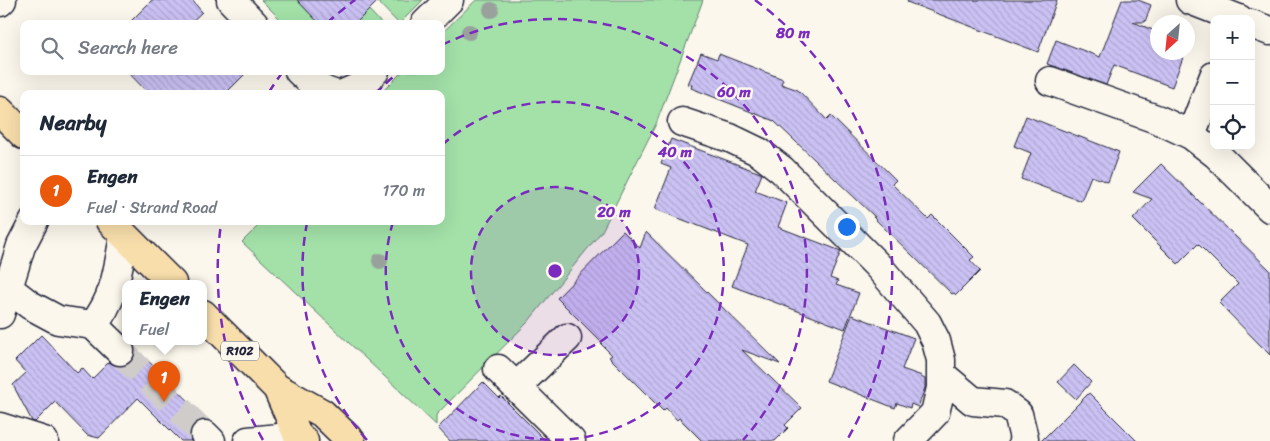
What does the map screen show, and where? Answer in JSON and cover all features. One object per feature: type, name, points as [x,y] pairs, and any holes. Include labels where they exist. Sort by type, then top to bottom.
[{"type":"main road","points":[[0,111],[20,131]]},
{"type":"main road","points":[[117,229],[169,280]]},
{"type":"main road","name":"R102","points":[[207,318],[277,388],[322,413],[351,441]]},
{"type":"main road","name":"R102","points":[[277,388],[301,438]]},
{"type":"street","points":[[231,0],[250,20]]},
{"type":"street","points":[[429,20],[449,0]]},
{"type":"street","points":[[1190,0],[1228,15]]},
{"type":"street","points":[[1255,25],[1270,31]]},
{"type":"street","points":[[304,75],[324,90]]},
{"type":"street","points":[[353,90],[358,88],[371,75]]},
{"type":"street","points":[[1050,81],[1159,120],[1191,135],[1216,155],[1270,208]]},
{"type":"street","points":[[1191,135],[1210,86]]},
{"type":"street","points":[[682,122],[730,138],[759,152],[782,170],[877,265],[927,323],[936,341],[941,360],[941,388],[935,413],[908,441]]},
{"type":"street","points":[[0,314],[21,246],[32,225]]},
{"type":"street","points":[[93,325],[103,313],[110,296],[117,229]]},
{"type":"street","points":[[8,288],[30,304],[58,320],[74,324],[93,325],[120,350]]},
{"type":"street","points":[[567,338],[507,378],[572,441]]},
{"type":"street","points":[[942,375],[973,401],[1005,404],[1018,414],[1024,438],[1023,441]]},
{"type":"street","points":[[0,426],[44,441]]},
{"type":"street","points":[[248,441],[301,438]]},
{"type":"green space","points":[[261,0],[297,0],[316,20],[281,20]]},
{"type":"green space","points":[[376,0],[423,0],[403,20],[395,20]]},
{"type":"green space","points":[[476,0],[703,0],[656,124],[602,231],[528,322],[436,415],[436,425],[242,242],[259,225],[445,225],[445,90],[384,90],[399,75],[445,75],[445,30]]},
{"type":"green space","points":[[369,10],[378,20],[359,20]]},
{"type":"building","points":[[152,0],[192,0],[202,12],[193,20],[132,20]]},
{"type":"building","points":[[297,0],[379,0],[359,20],[316,20]]},
{"type":"building","points":[[908,0],[1057,0],[1038,52],[907,2]]},
{"type":"building","points":[[1122,0],[1138,0],[1151,5],[1145,22],[1133,22],[1150,29],[1150,60],[1182,60],[1172,87],[1114,65],[1106,85],[1047,64],[1056,40],[1100,57]]},
{"type":"building","points":[[701,53],[717,59],[719,54],[783,79],[781,84],[798,90],[827,120],[831,116],[896,180],[892,184],[928,219],[932,215],[974,257],[970,260],[980,271],[956,295],[952,294],[873,217],[875,217],[774,121],[691,88],[692,85],[688,84]]},
{"type":"building","points":[[131,75],[244,75],[229,90],[145,90]]},
{"type":"building","points":[[1026,116],[1119,152],[1108,182],[1091,176],[1081,201],[1021,179],[1031,153],[1014,146]]},
{"type":"building","points":[[671,139],[762,174],[755,191],[787,203],[778,227],[841,251],[830,278],[838,281],[836,285],[859,293],[845,329],[732,286],[748,245],[655,209],[671,168],[661,164]]},
{"type":"building","points":[[1161,164],[1270,270],[1270,355],[1219,303],[1238,284],[1198,244],[1178,264],[1133,219],[1152,199],[1133,192]]},
{"type":"building","points":[[623,231],[640,248],[646,232],[780,364],[742,350],[802,408],[785,425],[788,428],[775,441],[702,441],[666,408],[663,411],[609,357],[612,355],[602,343],[557,298]]},
{"type":"building","points":[[852,315],[914,338],[902,369],[922,376],[925,379],[925,388],[918,407],[911,404],[910,408],[897,403],[895,408],[826,381]]},
{"type":"building","points":[[41,335],[77,373],[82,368],[92,379],[109,362],[117,366],[124,366],[131,362],[135,355],[135,348],[208,420],[200,420],[194,424],[190,431],[191,441],[181,441],[138,398],[99,438],[87,435],[55,402],[35,422],[32,421],[13,385],[26,373],[15,361]]},
{"type":"building","points":[[1074,365],[1091,382],[1076,399],[1058,382]]},
{"type":"building","points":[[483,382],[499,398],[501,396],[546,441],[450,441],[438,428]]},
{"type":"building","points":[[1089,393],[1137,441],[1041,441]]},
{"type":"tunnel","points":[[120,351],[205,435]]},
{"type":"place","name":"Engen","points":[[164,402]]}]
